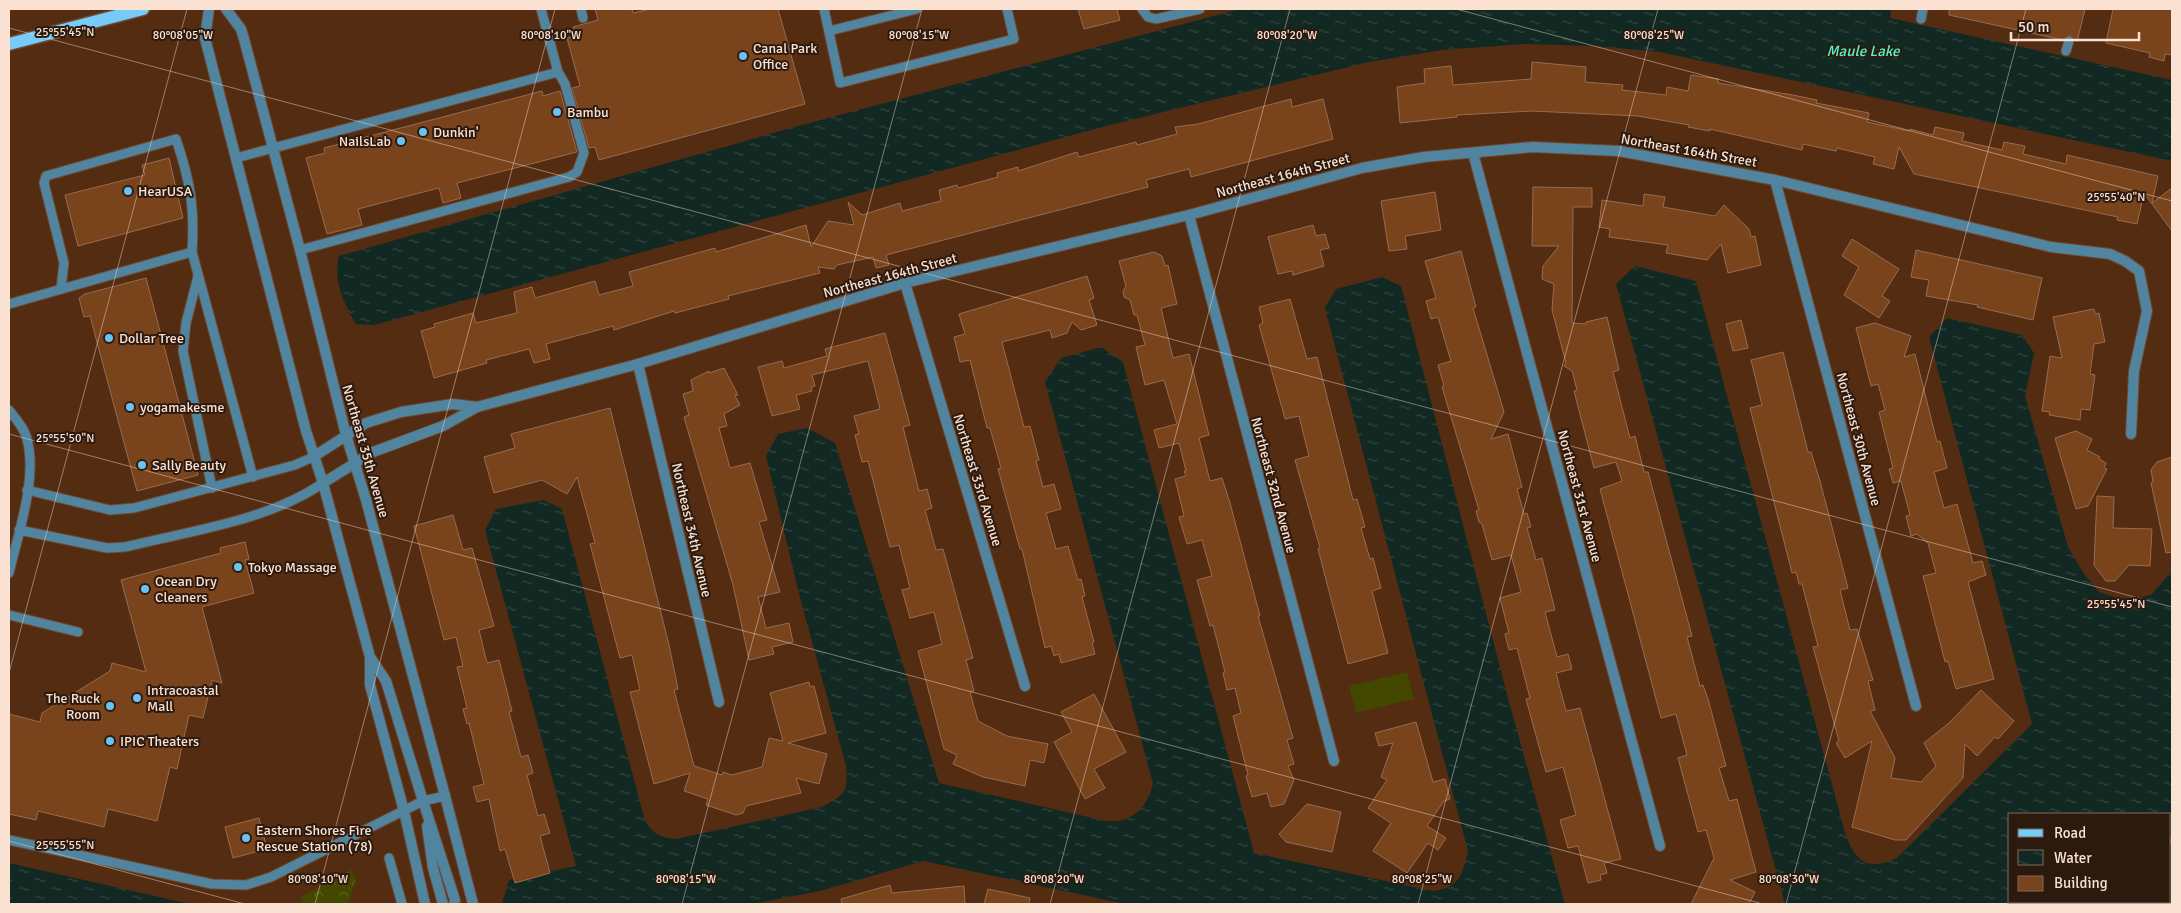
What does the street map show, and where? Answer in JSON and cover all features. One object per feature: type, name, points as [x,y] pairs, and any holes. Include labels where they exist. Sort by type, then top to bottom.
[{"type":"main road","points":[[9,44],[143,9]]},
{"type":"street","points":[[209,9],[205,38],[314,457],[323,483],[370,657],[370,685],[404,811],[425,904]]},
{"type":"street","name":"Northeast 35th Avenue","points":[[226,9],[241,29],[300,250],[346,435],[366,500],[473,904]]},
{"type":"street","name":"Northeast 164th Street","points":[[323,483],[373,452],[443,426],[477,406],[638,364],[905,283],[1188,215],[1362,168],[1424,157],[1533,147],[1619,151],[1775,180],[2051,247],[2110,254],[2125,261],[2139,271],[2147,311],[2134,371],[2131,434]]},
{"type":"street","name":"Northeast 31st Avenue","points":[[1473,153],[1660,846]]},
{"type":"street","name":"Northeast 30th Avenue","points":[[1775,180],[1916,706]]},
{"type":"street","name":"Northeast 32nd Avenue","points":[[1188,215],[1334,761]]},
{"type":"street","name":"Northeast 33rd Avenue","points":[[905,283],[1025,686]]},
{"type":"street","name":"Northeast 34th Avenue","points":[[638,364],[719,702]]},
{"type":"street","name":"Northeast 164th Street","points":[[314,457],[366,423],[401,412],[453,404],[477,406]]},
{"type":"street","points":[[370,657],[386,681],[444,863],[455,900],[454,904]]},
{"type":"street","points":[[423,801],[433,868],[443,904]]},
{"type":"lane","points":[[300,250],[569,177],[577,172],[584,154],[566,84],[558,72],[541,9]]},
{"type":"lane","points":[[824,9],[840,83],[1014,39],[1007,9]]},
{"type":"lane","points":[[829,31],[917,9]]},
{"type":"lane","points":[[1142,9],[1148,17],[1156,20],[1200,9]]},
{"type":"lane","points":[[1921,19],[1923,9]]},
{"type":"lane","points":[[2066,51],[2069,41]]},
{"type":"lane","points":[[236,158],[558,72]]},
{"type":"lane","points":[[61,289],[64,263],[44,183],[46,176],[176,139],[188,176],[195,218],[192,252],[253,477]]},
{"type":"lane","points":[[9,304],[192,252]]},
{"type":"lane","points":[[199,275],[186,323],[183,351],[212,488]]},
{"type":"lane","points":[[9,410],[26,436],[29,455],[27,490],[9,573]]},
{"type":"lane","points":[[27,490],[110,510],[134,508],[253,477],[295,465],[314,457]]},
{"type":"lane","points":[[19,530],[107,548],[124,548],[259,514],[305,495],[323,483]]},
{"type":"lane","points":[[9,615],[78,632]]},
{"type":"lane","points":[[9,840],[212,884],[246,885],[271,877],[423,801],[444,796]]},
{"type":"lane","points":[[389,858],[402,904]]},
{"type":"green space","points":[[1407,672],[1414,699],[1356,713],[1349,686]]},
{"type":"green space","points":[[351,870],[356,879],[348,904],[299,904],[303,902],[301,897]]},
{"type":"water","name":"Maule Lake","points":[[1240,9],[1891,10],[1890,18],[2172,80],[2172,161],[1660,52],[1596,46],[1526,44],[1442,50],[1369,62],[1106,126],[374,325],[356,324],[340,291],[337,274],[339,256],[798,126]]},
{"type":"water","points":[[1635,266],[1696,281],[1844,829],[1852,848],[1862,860],[1877,864],[1897,858],[2032,724],[1929,337],[1947,318],[2022,335],[2034,353],[2025,396],[2068,547],[2084,574],[2099,592],[2117,598],[2133,599],[2151,595],[2172,571],[2172,904],[1785,904],[1616,284]]},
{"type":"water","points":[[1382,277],[1401,286],[1508,698],[1565,904],[1126,904],[923,861],[824,890],[753,904],[502,904],[509,880],[576,866],[485,530],[496,509],[544,500],[562,509],[645,821],[651,829],[666,838],[676,839],[822,807],[836,799],[844,791],[846,787],[846,766],[800,598],[766,456],[778,434],[807,428],[835,443],[939,783],[1106,821],[1124,819],[1137,812],[1147,800],[1153,784],[1045,382],[1061,358],[1101,347],[1123,362],[1254,853],[1433,891],[1449,887],[1462,873],[1468,851],[1325,308],[1336,289]]},
{"type":"water","points":[[9,863],[190,904],[9,904]]},
{"type":"building","points":[[595,9],[632,9],[633,13],[650,9],[778,9],[805,104],[599,160],[595,147],[589,148],[572,88],[580,86],[567,38],[576,36],[573,27],[598,20]]},
{"type":"building","points":[[1078,9],[1117,9],[1120,20],[1084,29]]},
{"type":"building","points":[[1949,9],[2085,9],[2077,42],[2070,35],[2063,40],[1949,15]]},
{"type":"building","points":[[2113,9],[2172,9],[2172,55],[2165,54],[2164,61],[2149,57],[2150,53],[2106,43]]},
{"type":"building","points":[[1532,62],[1586,67],[1585,82],[1623,85],[1622,90],[1666,95],[1667,87],[1688,91],[1691,75],[1718,79],[1718,83],[1793,95],[1817,100],[1816,103],[1869,113],[1867,122],[1933,135],[1935,127],[1964,133],[1962,141],[2002,150],[2004,142],[2025,146],[2023,154],[2066,164],[2067,155],[2158,176],[2152,203],[2172,188],[2172,231],[2144,193],[2137,224],[2117,220],[2118,217],[1914,174],[1899,147],[1894,169],[1873,164],[1875,157],[1837,148],[1836,151],[1803,144],[1802,150],[1710,129],[1710,131],[1688,127],[1689,125],[1638,116],[1532,111],[1457,115],[1457,117],[1400,123],[1397,87],[1425,83],[1424,69],[1451,66],[1453,85],[1531,79]]},
{"type":"building","points":[[542,91],[543,96],[560,91],[577,152],[457,183],[461,198],[443,203],[439,188],[358,209],[362,225],[327,234],[306,158],[325,153],[324,148]]},
{"type":"building","points":[[1291,99],[1292,107],[1323,99],[1333,139],[1191,177],[1189,169],[1146,180],[1148,187],[886,255],[889,265],[876,268],[873,257],[837,265],[834,269],[818,267],[820,273],[728,296],[729,299],[675,313],[674,311],[614,330],[613,326],[546,344],[550,359],[534,363],[529,349],[486,360],[487,363],[434,378],[421,331],[435,327],[434,324],[473,313],[476,323],[517,313],[514,292],[532,287],[535,298],[595,281],[599,295],[633,286],[629,272],[715,248],[716,252],[806,225],[811,247],[828,221],[854,225],[848,202],[862,215],[900,203],[902,211],[941,201],[939,190],[957,185],[958,188],[998,177],[997,173],[1018,167],[1018,171],[1077,152],[1079,157],[1136,142],[1137,145],[1177,134],[1175,127],[1198,124]]},
{"type":"building","points":[[169,158],[183,218],[78,246],[65,195],[145,175],[142,165]]},
{"type":"building","points":[[1533,187],[1592,188],[1592,207],[1573,207],[1572,323],[1586,324],[1586,322],[1607,317],[1619,370],[1613,372],[1630,438],[1635,436],[1644,472],[1648,472],[1692,636],[1687,637],[1700,686],[1703,685],[1708,699],[1726,766],[1719,768],[1729,801],[1737,799],[1756,872],[1730,880],[1755,892],[1749,904],[1691,904],[1714,858],[1706,830],[1698,832],[1678,758],[1687,755],[1676,714],[1661,718],[1600,489],[1622,481],[1616,462],[1594,468],[1574,391],[1577,390],[1572,371],[1564,366],[1566,363],[1552,310],[1554,284],[1542,279],[1543,266],[1559,246],[1532,246]]},
{"type":"building","points":[[1435,192],[1441,230],[1405,236],[1407,249],[1389,251],[1381,201]]},
{"type":"building","points":[[1644,194],[1665,197],[1663,207],[1715,216],[1724,205],[1749,229],[1751,237],[1755,236],[1761,265],[1728,273],[1721,244],[1707,260],[1666,253],[1668,245],[1609,237],[1610,229],[1599,227],[1602,200],[1643,206]]},
{"type":"building","points":[[1313,225],[1316,236],[1325,234],[1329,248],[1320,250],[1324,266],[1293,275],[1292,271],[1278,274],[1268,237]]},
{"type":"building","points":[[1852,239],[1899,269],[1882,296],[1890,301],[1879,318],[1844,295],[1859,267],[1842,256]]},
{"type":"building","points":[[1916,250],[2042,278],[2033,320],[1977,307],[1978,305],[1926,296],[1929,280],[1911,277]]},
{"type":"building","points":[[1461,251],[1476,307],[1473,308],[1504,412],[1491,439],[1508,434],[1522,487],[1517,489],[1524,514],[1527,513],[1531,527],[1527,528],[1536,560],[1542,558],[1555,610],[1545,612],[1557,657],[1568,654],[1572,669],[1556,673],[1566,711],[1580,708],[1621,859],[1604,863],[1607,873],[1600,875],[1601,880],[1588,883],[1578,846],[1568,848],[1560,820],[1576,815],[1563,767],[1546,772],[1526,699],[1530,698],[1517,648],[1509,650],[1505,634],[1509,633],[1500,598],[1521,592],[1511,555],[1492,560],[1482,524],[1479,522],[1476,511],[1479,510],[1442,387],[1444,386],[1438,365],[1451,361],[1438,317],[1431,319],[1426,301],[1436,298],[1425,261]]},
{"type":"building","points":[[1154,252],[1162,256],[1165,266],[1168,265],[1177,304],[1161,308],[1173,358],[1189,354],[1209,435],[1199,438],[1210,481],[1222,478],[1260,616],[1258,616],[1293,738],[1287,740],[1294,764],[1288,766],[1294,780],[1284,804],[1271,807],[1267,793],[1252,797],[1233,716],[1241,713],[1235,688],[1227,690],[1223,673],[1225,672],[1213,625],[1210,626],[1197,580],[1212,576],[1202,540],[1187,544],[1179,517],[1184,516],[1175,479],[1186,476],[1184,471],[1186,471],[1179,443],[1159,448],[1154,430],[1177,424],[1164,380],[1145,385],[1136,347],[1145,345],[1137,315],[1134,315],[1130,300],[1124,297],[1123,291],[1126,286],[1119,261]]},
{"type":"building","points":[[1087,276],[1094,298],[1089,300],[1097,325],[1081,330],[1072,322],[1067,333],[1052,338],[1050,330],[1002,342],[1024,427],[1030,426],[1039,460],[1036,461],[1043,487],[1054,484],[1061,509],[1046,513],[1056,549],[1068,546],[1078,580],[1081,579],[1085,596],[1082,597],[1094,642],[1092,643],[1095,654],[1061,663],[1059,654],[1054,656],[1051,646],[1045,648],[1022,549],[1020,549],[998,469],[1001,468],[990,428],[987,428],[970,360],[960,362],[954,337],[965,334],[959,314]]},
{"type":"building","points":[[146,278],[198,475],[137,491],[90,316],[84,317],[79,298],[85,294]]},
{"type":"building","points":[[1290,299],[1307,359],[1317,357],[1353,500],[1357,499],[1365,527],[1361,528],[1370,559],[1373,558],[1381,588],[1372,591],[1388,653],[1348,664],[1318,549],[1320,548],[1295,460],[1309,456],[1299,416],[1285,419],[1259,325],[1263,323],[1259,307]]},
{"type":"building","points":[[2094,309],[2095,314],[2099,313],[2105,342],[2094,344],[2090,374],[2095,375],[2090,410],[2081,409],[2080,420],[2049,415],[2050,412],[2042,411],[2050,356],[2062,358],[2053,317]]},
{"type":"building","points":[[1741,320],[1748,348],[1733,351],[1726,324]]},
{"type":"building","points":[[1875,323],[1911,336],[1904,357],[1915,354],[1937,442],[1940,441],[1947,468],[1934,472],[1944,508],[1957,504],[1973,563],[1982,561],[1986,575],[1968,582],[1994,679],[1956,689],[1948,661],[1945,662],[1923,576],[1936,573],[1928,543],[1917,534],[1911,536],[1906,516],[1910,515],[1901,481],[1893,483],[1889,469],[1893,468],[1879,412],[1885,410],[1878,384],[1871,386],[1856,328]]},
{"type":"building","points":[[885,333],[910,425],[903,427],[919,491],[927,489],[932,508],[925,510],[936,550],[943,549],[973,658],[966,660],[974,691],[970,692],[978,721],[1007,736],[1048,744],[1044,763],[1030,760],[1025,786],[983,777],[953,764],[957,755],[944,749],[918,651],[942,644],[934,612],[910,618],[902,590],[910,588],[899,545],[890,547],[868,461],[862,462],[855,435],[859,434],[854,416],[880,409],[868,361],[812,375],[815,386],[811,387],[812,391],[796,395],[800,409],[772,416],[758,367],[782,361],[784,368],[827,356],[825,349]]},
{"type":"building","points":[[1783,352],[1808,452],[1811,452],[1820,481],[1848,588],[1840,590],[1850,630],[1857,629],[1873,680],[1868,681],[1875,710],[1870,711],[1895,758],[1891,778],[1921,782],[1936,766],[1924,743],[1949,723],[1981,690],[2014,721],[1998,739],[1995,737],[1977,756],[1965,744],[1963,778],[1906,840],[1895,840],[1852,827],[1872,741],[1845,758],[1836,743],[1839,741],[1813,647],[1818,646],[1802,584],[1799,584],[1796,572],[1792,573],[1750,408],[1762,405],[1751,360]]},
{"type":"building","points":[[724,368],[738,395],[735,396],[740,405],[724,414],[727,426],[719,428],[730,468],[750,463],[767,520],[759,522],[780,592],[758,597],[766,628],[789,623],[793,642],[772,647],[774,654],[749,660],[733,585],[684,417],[689,415],[683,394],[693,391],[691,380],[709,371],[709,373]]},
{"type":"building","points":[[610,408],[669,645],[678,689],[674,690],[694,766],[722,775],[723,772],[732,775],[762,767],[769,738],[783,741],[770,693],[809,682],[810,687],[814,686],[826,733],[788,743],[827,754],[819,784],[796,778],[801,793],[746,806],[743,813],[736,815],[706,805],[708,799],[684,791],[690,773],[654,784],[630,692],[640,690],[632,655],[620,658],[590,544],[595,543],[577,477],[567,494],[542,480],[494,493],[484,457],[515,448],[511,434]]},
{"type":"building","points":[[2076,431],[2092,439],[2087,450],[2100,457],[2099,459],[2106,463],[2104,468],[2107,469],[2088,506],[2076,509],[2055,438]]},
{"type":"building","points":[[2172,457],[2172,552],[2166,553],[2151,483],[2153,482],[2151,470],[2157,462]]},
{"type":"building","points":[[2097,496],[2114,497],[2113,528],[2152,529],[2150,566],[2129,565],[2115,581],[2106,581],[2094,565]]},
{"type":"building","points":[[453,515],[463,550],[472,548],[494,626],[479,630],[487,663],[499,660],[512,711],[509,712],[521,757],[528,755],[533,773],[527,775],[538,816],[544,814],[550,833],[540,836],[550,873],[515,883],[505,849],[500,851],[489,799],[477,802],[473,787],[484,784],[469,723],[467,724],[463,709],[467,708],[457,667],[463,666],[456,637],[444,640],[414,526]]},
{"type":"building","name":"Intracoastal Mall","points":[[245,542],[249,559],[245,560],[254,593],[202,607],[222,683],[212,680],[203,718],[189,715],[177,769],[170,767],[157,821],[108,809],[104,827],[38,811],[36,820],[9,814],[9,714],[40,722],[42,713],[110,671],[112,663],[146,672],[121,580],[221,553],[220,548]]},
{"type":"building","points":[[1094,694],[1126,752],[1094,769],[1105,788],[1085,799],[1054,742],[1072,732],[1061,712]]},
{"type":"building","points":[[1416,722],[1433,782],[1445,779],[1450,799],[1444,801],[1427,826],[1446,838],[1438,850],[1428,843],[1407,873],[1373,851],[1391,823],[1368,808],[1387,780],[1381,777],[1393,743],[1379,746],[1375,733]]},
{"type":"building","points":[[1307,804],[1341,812],[1332,852],[1286,842],[1279,834]]},
{"type":"building","name":"Eastern Shores Fire Rescue Station (78)","points":[[259,818],[267,849],[233,858],[225,827]]},
{"type":"building","points":[[890,885],[892,893],[964,886],[965,904],[842,904],[841,899]]},
{"type":"building","points":[[988,889],[1030,898],[1029,904],[984,904]]},
{"type":"place","name":"Canal Park Office","points":[[743,56]]},
{"type":"place","name":"Bambu","points":[[557,112]]},
{"type":"place","name":"Dunkin'","points":[[423,132]]},
{"type":"place","name":"NailsLab","points":[[401,141]]},
{"type":"place","name":"HearUSA","points":[[128,191]]},
{"type":"place","name":"Dollar Tree","points":[[109,338]]},
{"type":"place","name":"yogamakesme","points":[[130,407]]},
{"type":"place","name":"Sally Beauty","points":[[142,465]]},
{"type":"place","name":"Tokyo Massage","points":[[238,567]]},
{"type":"place","name":"Ocean Dry Cleaners","points":[[145,589]]},
{"type":"place","name":"Intracoastal Mall","points":[[137,698]]},
{"type":"place","name":"The Ruck Room","points":[[110,706]]},
{"type":"place","name":"IPIC Theaters","points":[[110,741]]},
{"type":"place","name":"Eastern Shores Fire Rescue Station (78)","points":[[246,838]]}]
